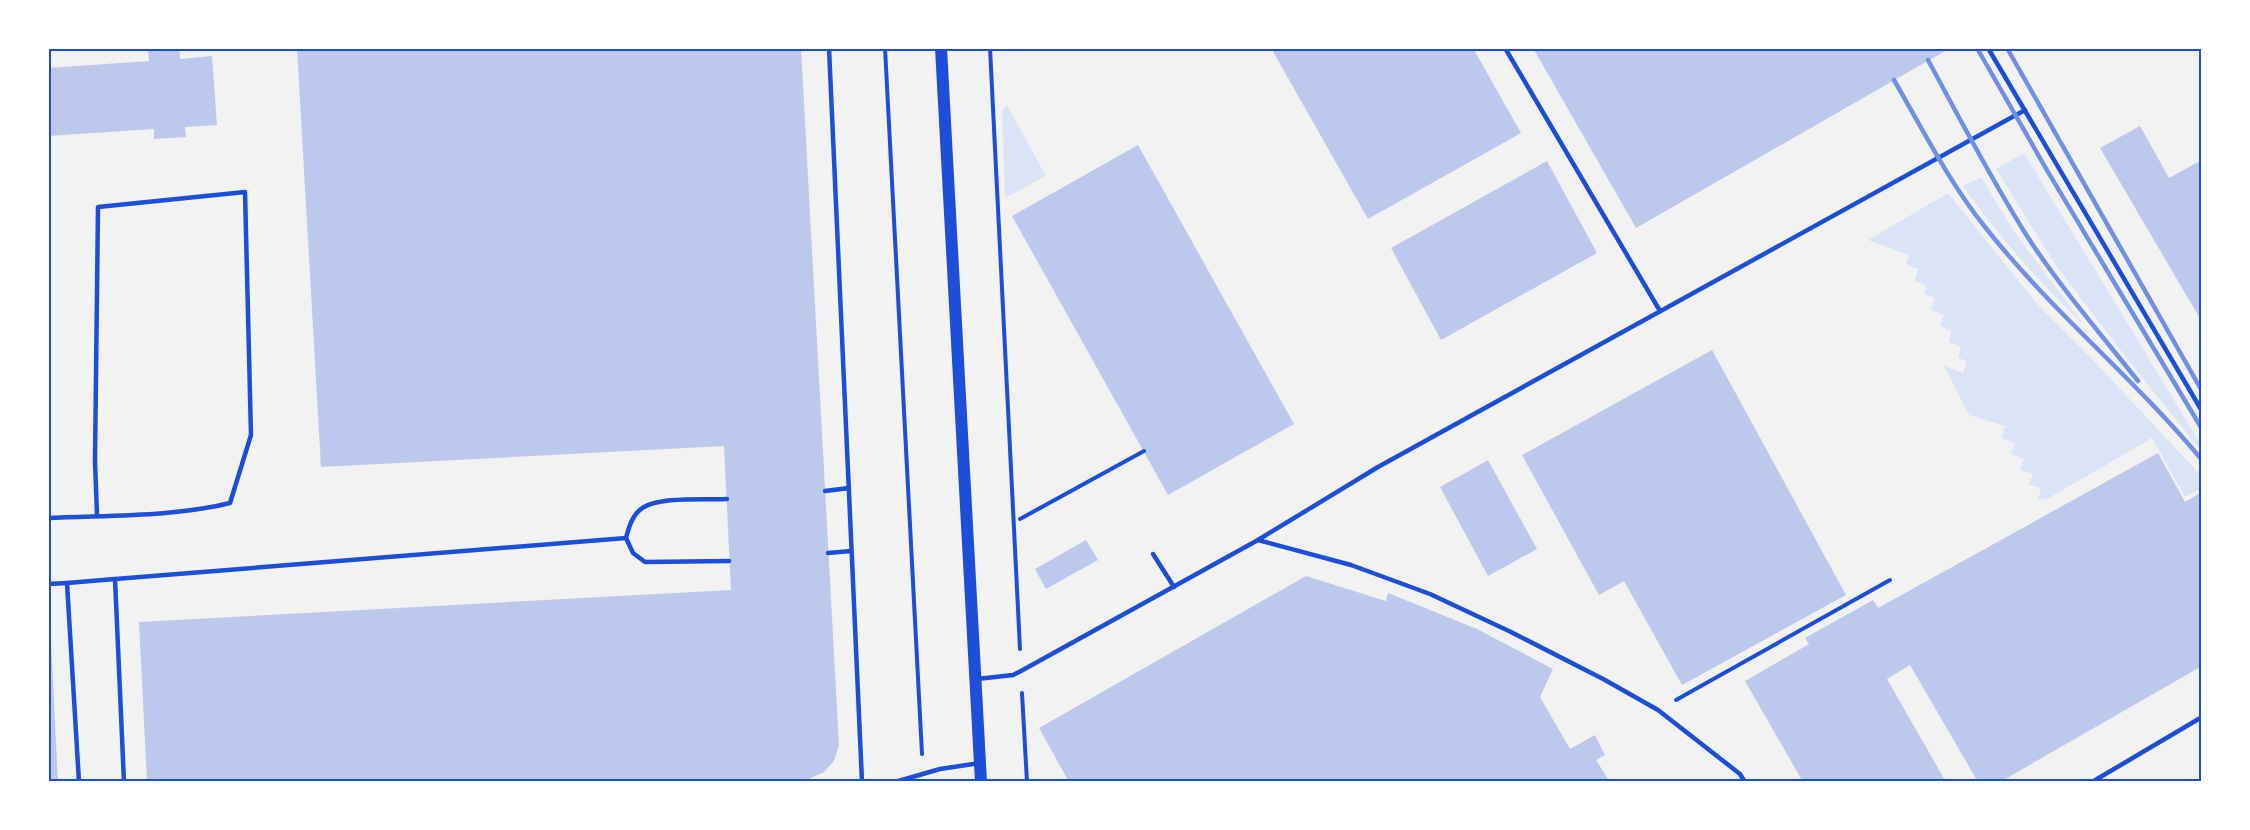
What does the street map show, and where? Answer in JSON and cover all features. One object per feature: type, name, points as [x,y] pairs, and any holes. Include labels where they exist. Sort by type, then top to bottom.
[{"type":"main road","points":[[941,48],[981,782]]},
{"type":"lane","points":[[829,48],[862,782]]},
{"type":"lane","points":[[1505,48],[1660,311]]},
{"type":"lane","points":[[1988,48],[2202,411]]},
{"type":"lane","points":[[975,680],[1013,675],[1021,671],[1258,540],[1378,467],[2025,110]]},
{"type":"lane","points":[[48,518],[203,510],[230,502],[251,435],[245,192],[98,207],[95,461],[97,515]]},
{"type":"lane","points":[[825,490],[849,489]]},
{"type":"lane","points":[[727,499],[655,502],[642,508],[630,522],[626,538],[633,553],[645,562],[729,561]]},
{"type":"lane","points":[[48,584],[626,538]]},
{"type":"lane","points":[[1258,540],[1351,565],[1430,594],[1511,632],[1658,710],[1740,774],[1745,782]]},
{"type":"lane","points":[[828,553],[852,551]]},
{"type":"lane","points":[[1153,554],[1174,587]]},
{"type":"lane","points":[[115,579],[124,782]]},
{"type":"lane","points":[[67,583],[79,782]]},
{"type":"lane","points":[[2092,782],[2202,717]]},
{"type":"lane","points":[[895,782],[940,769],[980,763]]},
{"type":"path","points":[[885,48],[923,774]]},
{"type":"path","points":[[990,48],[1027,782]]},
{"type":"path","points":[[1020,519],[1144,451]]},
{"type":"path","points":[[1658,710],[1890,580]]},
{"type":"shaded area","points":[[1007,105],[1046,176],[1005,198],[1002,110]]},
{"type":"shaded area","points":[[2024,153],[2202,446],[2202,452],[2055,264],[1996,169]]},
{"type":"shaded area","points":[[1981,177],[2015,233],[2084,325],[2020,258],[1963,186]]},
{"type":"shaded area","points":[[1948,193],[2039,306],[2197,471],[2202,468],[2202,488],[2185,497],[2152,438],[2049,498],[2038,500],[2041,488],[2029,485],[2033,474],[2020,470],[2024,459],[2011,454],[2015,443],[2001,438],[2005,426],[1969,415],[1944,366],[1963,373],[1967,361],[1958,358],[1961,347],[1949,342],[1951,331],[1940,326],[1944,315],[1931,310],[1935,298],[1924,294],[1926,286],[1915,281],[1918,269],[1906,264],[1909,255],[1868,240]]},
{"type":"building","points":[[179,48],[180,59],[212,56],[217,125],[185,127],[186,137],[154,139],[154,129],[48,136],[48,68],[149,61],[148,50]]},
{"type":"building","points":[[297,48],[801,48],[839,745],[834,761],[824,772],[809,779],[743,782],[147,782],[139,622],[731,590],[724,446],[321,467]]},
{"type":"building","points":[[1271,48],[1473,48],[1521,133],[1368,219]]},
{"type":"building","points":[[1533,48],[1944,48],[1945,51],[1636,228]]},
{"type":"building","points":[[2140,126],[2169,178],[2202,160],[2202,322],[2100,148]]},
{"type":"building","points":[[1138,145],[1294,424],[1168,495],[1012,216]]},
{"type":"building","points":[[1547,161],[1597,253],[1441,340],[1391,248]]},
{"type":"building","points":[[1712,350],[1846,595],[1682,685],[1624,581],[1599,595],[1522,455]]},
{"type":"building","points":[[2158,453],[2185,502],[2202,492],[2202,666],[2000,782],[1978,782],[1910,665],[1887,679],[1946,782],[1803,782],[1745,681],[1809,644],[1805,638],[1873,600],[1878,608]]},
{"type":"building","points":[[1488,460],[1537,549],[1488,576],[1440,487]]},
{"type":"building","points":[[1086,540],[1098,560],[1046,589],[1035,569]]},
{"type":"building","points":[[1306,576],[1386,601],[1388,593],[1477,629],[1553,669],[1540,697],[1570,749],[1595,735],[1605,755],[1596,760],[1610,782],[1069,782],[1039,728]]},
{"type":"building","points":[[50,623],[58,782],[48,782],[48,624]]},
{"type":"railway","points":[[1977,48],[2048,172],[2202,429]]},
{"type":"railway","points":[[2007,48],[2202,391]]},
{"type":"railway","points":[[1928,60],[1988,171],[2027,236],[2067,292],[2138,381]]},
{"type":"railway","points":[[1894,80],[1948,174],[1972,210],[2010,258],[2149,401],[2202,460]]}]
